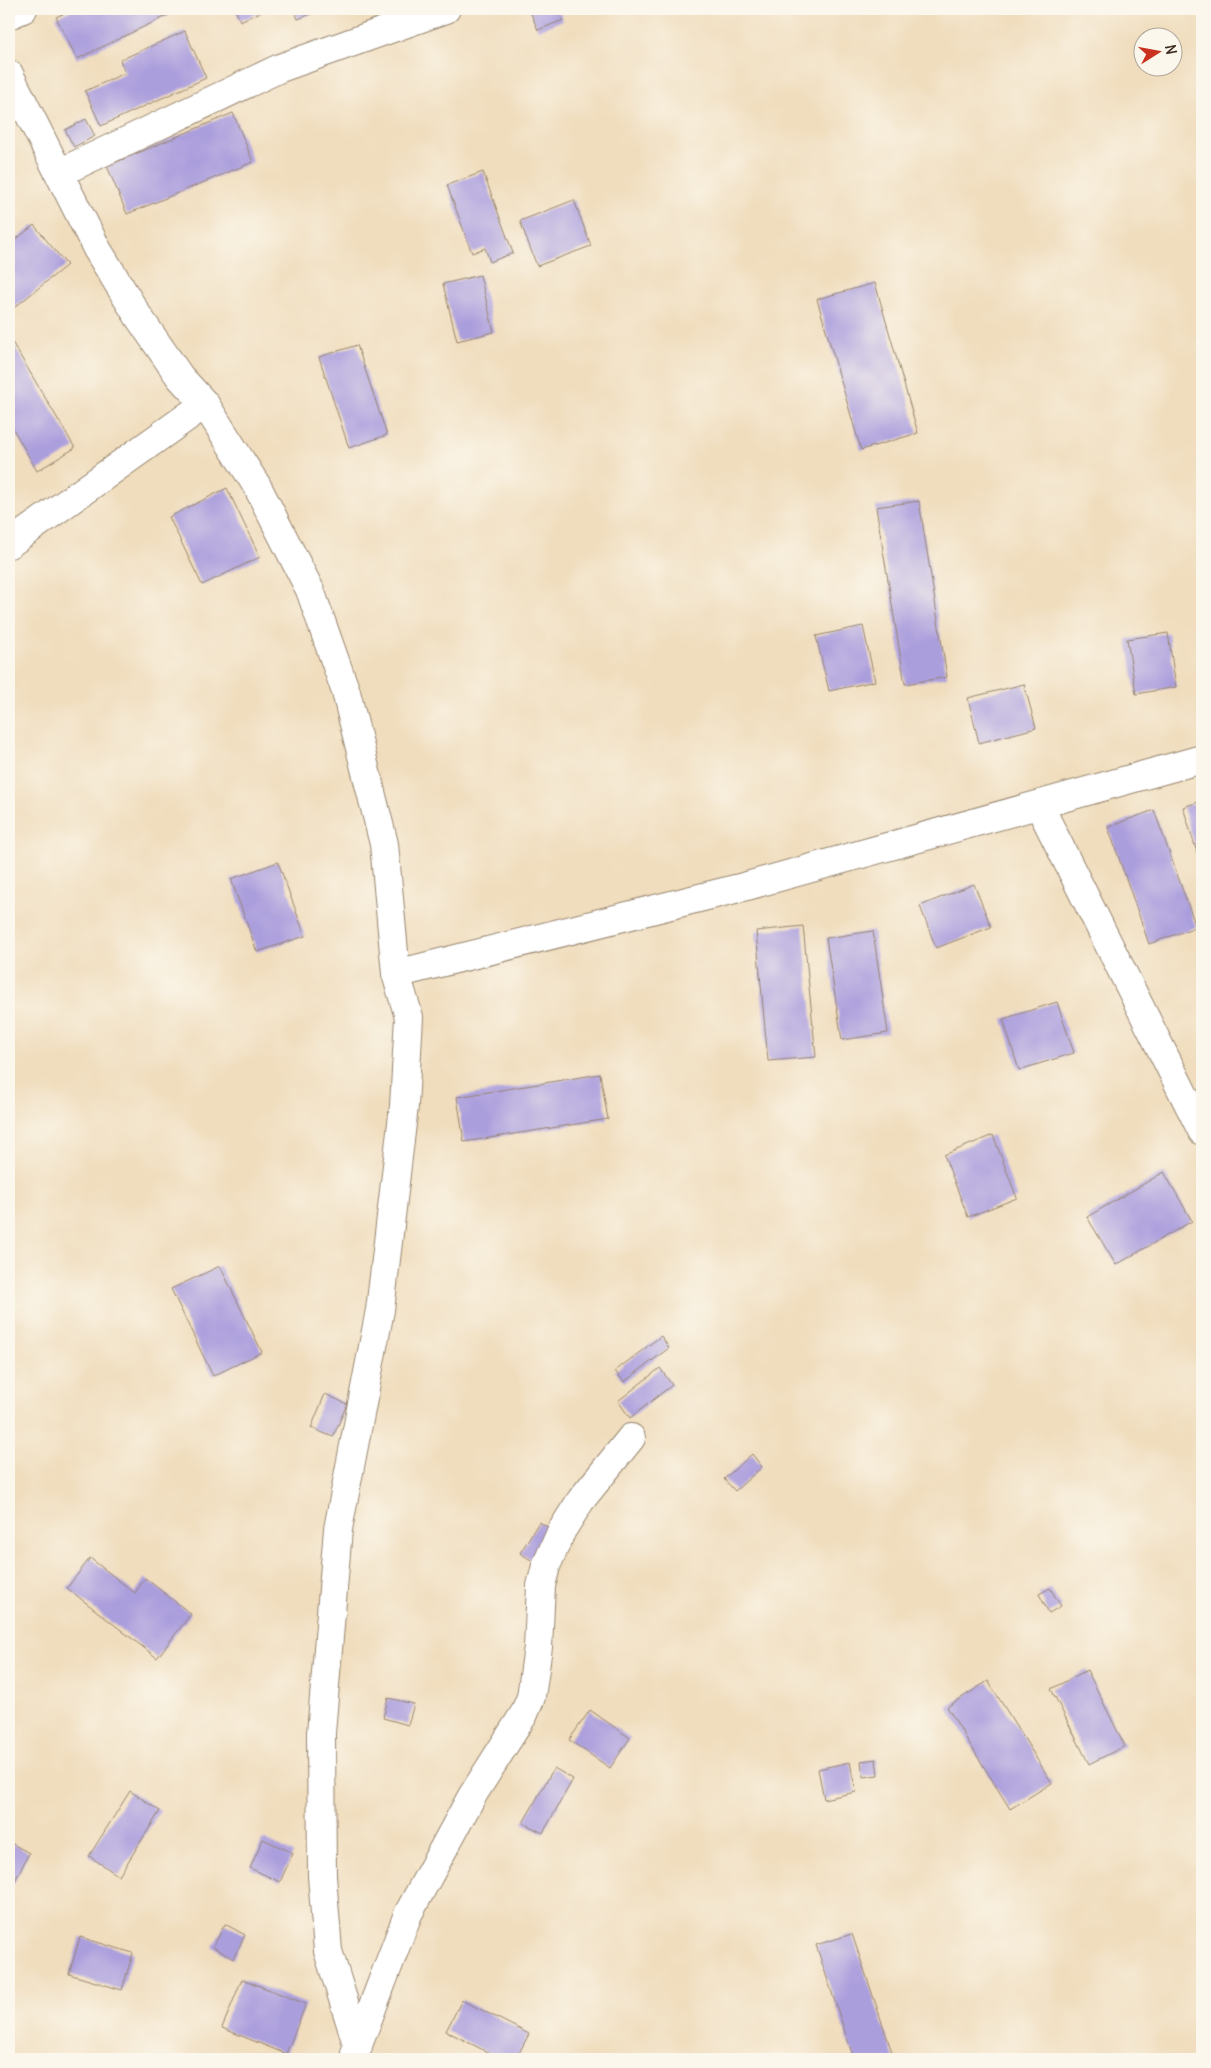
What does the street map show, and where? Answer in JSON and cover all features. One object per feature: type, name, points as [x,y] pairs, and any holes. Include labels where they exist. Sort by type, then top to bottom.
[{"type":"street","points":[[9,14],[23,9]]},
{"type":"street","points":[[59,174],[280,68],[446,9]]},
{"type":"street","points":[[9,74],[97,249],[138,316],[180,377],[205,404],[257,486],[310,590],[346,692],[384,844],[396,974],[409,1017],[404,1106],[380,1310],[338,1529],[321,1733],[322,1876],[328,1951],[355,2053]]},
{"type":"street","points":[[9,544],[205,404]]},
{"type":"street","points":[[396,974],[746,886],[1202,758]]},
{"type":"street","points":[[1039,805],[1202,1132]]},
{"type":"street","points":[[355,2053],[408,1914],[472,1796],[524,1714],[531,1697],[538,1647],[541,1586],[546,1566],[562,1530],[581,1500],[631,1438]]},
{"type":"building","points":[[74,9],[181,9],[77,59],[56,17]]},
{"type":"building","points":[[235,9],[268,9],[240,21]]},
{"type":"building","points":[[294,9],[324,9],[298,19]]},
{"type":"building","points":[[529,9],[558,9],[563,20],[538,30]]},
{"type":"building","points":[[185,31],[206,78],[101,126],[85,91],[125,73],[120,60]]},
{"type":"building","points":[[233,113],[253,162],[127,214],[107,166]]},
{"type":"building","points":[[86,119],[95,136],[74,147],[65,130]]},
{"type":"building","points":[[483,172],[513,253],[490,262],[485,248],[472,253],[447,185]]},
{"type":"building","points":[[574,200],[591,246],[537,266],[520,221]]},
{"type":"building","points":[[34,225],[67,265],[9,312],[9,245]]},
{"type":"building","points":[[480,275],[494,332],[457,341],[443,284]]},
{"type":"building","points":[[875,283],[918,433],[861,450],[817,299]]},
{"type":"building","points":[[12,342],[75,448],[37,471],[9,422],[9,344]]},
{"type":"building","points":[[357,345],[387,435],[349,448],[319,357]]},
{"type":"building","points":[[227,488],[260,557],[202,585],[169,517]]},
{"type":"building","points":[[919,501],[947,677],[905,684],[876,507]]},
{"type":"building","points":[[863,626],[875,681],[829,691],[816,636]]},
{"type":"building","points":[[1168,633],[1176,687],[1136,694],[1127,639]]},
{"type":"building","points":[[1024,684],[1036,728],[979,743],[968,698]]},
{"type":"building","points":[[1202,801],[1202,869],[1183,807]]},
{"type":"building","points":[[1154,810],[1196,927],[1149,944],[1108,827]]},
{"type":"building","points":[[278,862],[305,936],[257,952],[231,879]]},
{"type":"building","points":[[974,884],[991,927],[936,948],[920,906]]},
{"type":"building","points":[[803,926],[816,1057],[768,1061],[756,931]]},
{"type":"building","points":[[873,931],[888,1033],[842,1040],[826,938]]},
{"type":"building","points":[[1057,1002],[1074,1053],[1019,1070],[1003,1019]]},
{"type":"building","points":[[600,1074],[608,1119],[464,1142],[457,1097]]},
{"type":"building","points":[[993,1135],[1017,1198],[968,1217],[944,1155]]},
{"type":"building","points":[[1164,1172],[1192,1221],[1116,1265],[1087,1217]]},
{"type":"building","points":[[220,1266],[262,1352],[213,1376],[171,1289]]},
{"type":"building","points":[[661,1336],[669,1348],[624,1382],[615,1371]]},
{"type":"building","points":[[660,1368],[672,1385],[630,1418],[618,1401]]},
{"type":"building","points":[[325,1394],[347,1404],[333,1437],[311,1428]]},
{"type":"building","points":[[752,1454],[762,1467],[735,1491],[724,1479]]},
{"type":"building","points":[[539,1522],[555,1531],[536,1563],[520,1553]]},
{"type":"building","points":[[90,1558],[135,1593],[145,1578],[191,1614],[157,1658],[67,1588]]},
{"type":"building","points":[[1050,1588],[1061,1606],[1049,1613],[1039,1594]]},
{"type":"building","points":[[1087,1670],[1125,1746],[1089,1764],[1051,1689]]},
{"type":"building","points":[[988,1681],[1052,1783],[1010,1809],[947,1707]]},
{"type":"building","points":[[388,1698],[414,1704],[408,1725],[383,1718]]},
{"type":"building","points":[[590,1710],[630,1738],[610,1768],[569,1740]]},
{"type":"building","points":[[876,1759],[878,1775],[863,1777],[861,1761]]},
{"type":"building","points":[[850,1762],[856,1792],[824,1799],[818,1769]]},
{"type":"building","points":[[554,1768],[573,1779],[543,1833],[523,1823]]},
{"type":"building","points":[[130,1791],[160,1811],[119,1876],[89,1856]]},
{"type":"building","points":[[263,1839],[293,1853],[280,1882],[250,1868]]},
{"type":"building","points":[[9,1842],[29,1853],[9,1893]]},
{"type":"building","points":[[225,1924],[245,1935],[233,1959],[213,1947]]},
{"type":"building","points":[[852,1934],[894,2058],[854,2059],[816,1945]]},
{"type":"building","points":[[80,1937],[133,1953],[122,1990],[69,1974]]},
{"type":"building","points":[[242,1979],[306,2004],[286,2054],[222,2028]]},
{"type":"building","points":[[462,2000],[529,2034],[516,2059],[501,2059],[446,2031]]}]
